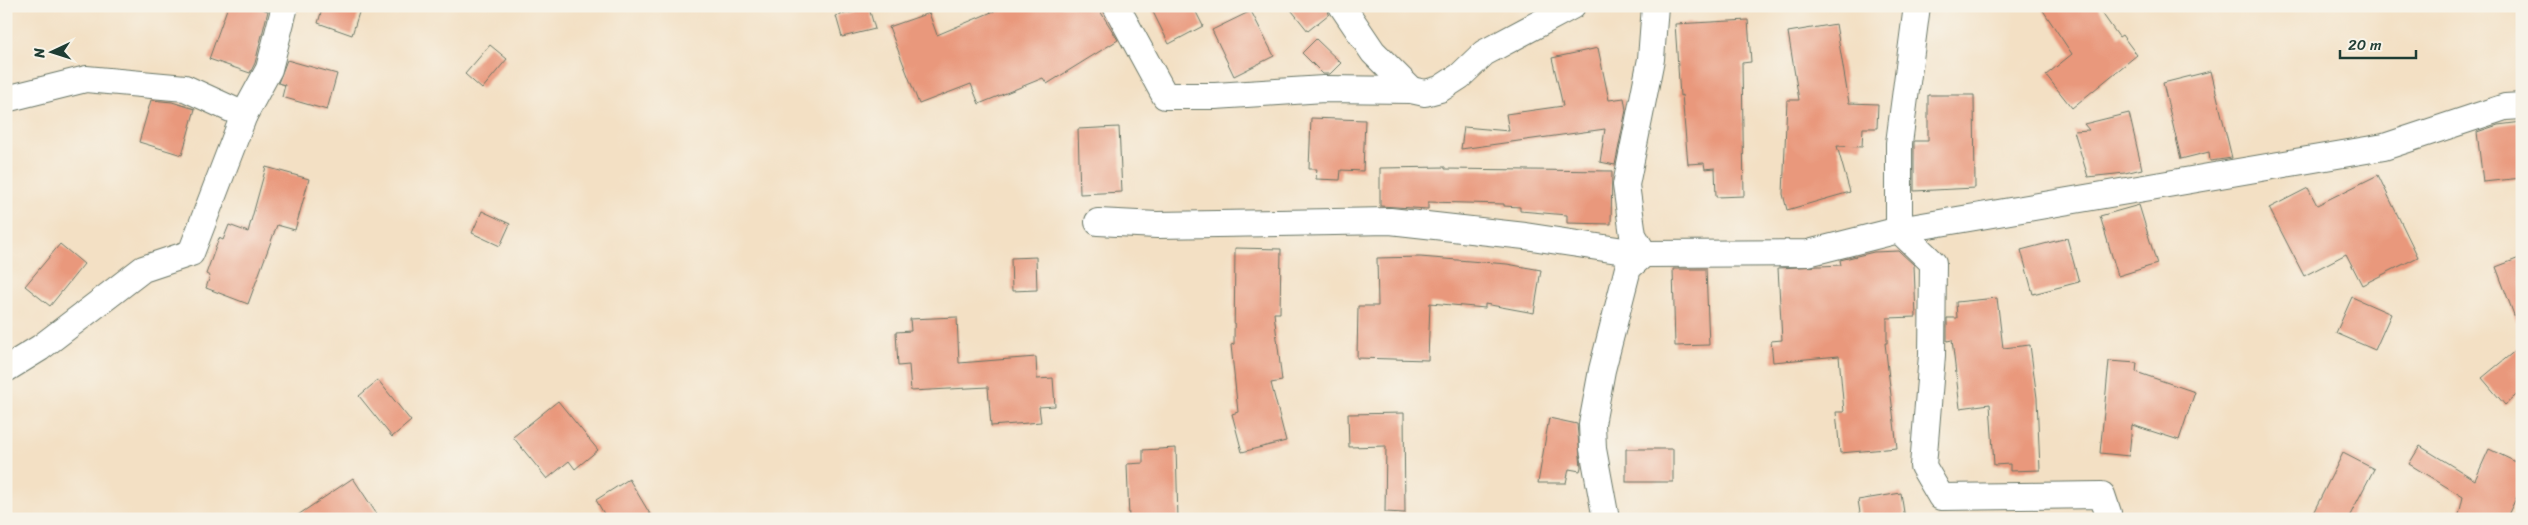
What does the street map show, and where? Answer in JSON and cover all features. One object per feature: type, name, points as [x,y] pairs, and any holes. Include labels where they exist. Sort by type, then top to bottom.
[{"type":"street","points":[[6,369],[40,348],[143,269],[191,253],[244,115],[269,69],[285,6]]},
{"type":"street","points":[[1116,6],[1165,96],[1215,96],[1324,89],[1411,90],[1425,93],[1440,89],[1460,76],[1484,53],[1572,6]]},
{"type":"street","points":[[1342,6],[1372,52],[1411,90]]},
{"type":"street","points":[[1644,254],[1633,235],[1626,184],[1651,59],[1655,6]]},
{"type":"street","points":[[1917,6],[1899,143],[1899,230],[1933,263],[1932,355],[1923,466],[1941,497],[2102,495],[2108,513],[2107,519]]},
{"type":"street","points":[[6,99],[86,79],[185,88],[244,115]]},
{"type":"street","points":[[1098,222],[1157,225],[1390,221],[1526,236],[1644,254],[1808,253],[1899,230],[2384,147],[2505,107],[2522,106]]},
{"type":"street","points":[[1606,519],[1593,449],[1592,424],[1602,370],[1628,268],[1644,254]]},
{"type":"building","points":[[228,6],[254,6],[268,11],[255,63],[250,73],[209,59]]},
{"type":"building","points":[[323,6],[361,6],[352,35],[318,23]]},
{"type":"building","points":[[1006,6],[1097,6],[1118,40],[1047,84],[1043,78],[979,104],[971,84],[919,104],[889,27],[929,13],[937,35]]},
{"type":"building","points":[[1150,6],[1193,6],[1203,26],[1169,44]]},
{"type":"building","points":[[1288,6],[1327,6],[1329,14],[1308,31]]},
{"type":"building","points":[[2040,6],[2097,6],[2119,37],[2122,35],[2137,55],[2072,108],[2046,75],[2072,54]]},
{"type":"building","points":[[869,8],[875,29],[842,37],[836,16]]},
{"type":"building","points":[[1251,11],[1274,56],[1234,76],[1212,30]]},
{"type":"building","points":[[1748,20],[1751,62],[1742,63],[1744,196],[1716,197],[1715,168],[1705,169],[1704,163],[1688,164],[1682,95],[1680,96],[1675,24]]},
{"type":"building","points":[[1836,24],[1849,103],[1878,104],[1877,128],[1863,128],[1862,147],[1837,146],[1850,192],[1787,210],[1783,194],[1787,100],[1799,100],[1788,32]]},
{"type":"building","points":[[1316,39],[1341,63],[1330,74],[1323,74],[1302,53]]},
{"type":"building","points":[[490,45],[507,59],[482,89],[465,74]]},
{"type":"building","points":[[1598,48],[1609,100],[1624,98],[1626,110],[1615,165],[1600,162],[1605,129],[1461,149],[1464,127],[1509,131],[1506,114],[1563,106],[1552,58]]},
{"type":"building","points":[[287,60],[337,74],[327,110],[282,97],[285,85],[278,83]]},
{"type":"building","points":[[2211,71],[2232,158],[2210,161],[2209,152],[2181,159],[2163,83]]},
{"type":"building","points":[[1928,95],[1974,95],[1975,188],[1914,191],[1914,141],[1928,141]]},
{"type":"building","points":[[151,100],[172,102],[195,109],[182,155],[139,142]]},
{"type":"building","points":[[2129,113],[2142,169],[2088,177],[2074,131],[2089,130],[2084,124]]},
{"type":"building","points":[[1311,118],[1365,120],[1363,171],[1341,170],[1340,180],[1316,179],[1317,169],[1309,169]]},
{"type":"building","points":[[2522,122],[2522,178],[2483,182],[2477,132],[2498,125]]},
{"type":"building","points":[[1119,127],[1122,192],[1080,194],[1078,129]]},
{"type":"building","points":[[266,167],[309,179],[295,230],[277,225],[248,304],[206,288],[210,276],[206,274],[219,238],[223,240],[229,225],[248,232]]},
{"type":"building","points":[[1445,167],[1445,169],[1612,171],[1611,224],[1567,223],[1567,215],[1520,211],[1520,207],[1504,206],[1504,204],[1428,202],[1428,209],[1380,206],[1380,168]]},
{"type":"building","points":[[2378,175],[2418,257],[2362,285],[2346,254],[2304,276],[2269,208],[2308,188],[2317,205]]},
{"type":"building","points":[[2139,205],[2157,264],[2118,276],[2100,216]]},
{"type":"building","points":[[482,211],[510,224],[500,246],[472,233]]},
{"type":"building","points":[[2067,238],[2079,282],[2033,294],[2021,250]]},
{"type":"building","points":[[60,244],[84,264],[50,306],[25,286]]},
{"type":"building","points":[[1235,248],[1281,249],[1280,313],[1274,313],[1282,381],[1271,383],[1286,441],[1242,452],[1232,414],[1238,412],[1231,345],[1234,344]]},
{"type":"building","points":[[1899,251],[1914,265],[1916,317],[1887,318],[1887,343],[1885,343],[1897,448],[1840,453],[1836,412],[1844,412],[1839,356],[1773,362],[1771,341],[1782,340],[1778,268],[1841,265],[1840,260],[1874,252]]},
{"type":"building","points":[[1036,257],[1037,290],[1012,291],[1011,258]]},
{"type":"building","points":[[1420,257],[1507,264],[1541,270],[1534,313],[1485,304],[1485,308],[1430,303],[1428,360],[1357,358],[1358,306],[1378,306],[1377,258]]},
{"type":"building","points":[[2522,257],[2522,331],[2520,331],[2496,267]]},
{"type":"building","points":[[1673,269],[1706,269],[1709,345],[1675,346]]},
{"type":"building","points":[[2352,297],[2391,314],[2375,350],[2336,333]]},
{"type":"building","points":[[1997,298],[2003,348],[2030,345],[2037,398],[2040,470],[2010,471],[2010,464],[1994,465],[1990,404],[1960,408],[1952,340],[1947,341],[1947,318],[1957,318],[1956,302]]},
{"type":"building","points":[[957,317],[959,363],[1036,357],[1037,379],[1053,378],[1055,406],[1039,407],[1041,422],[991,426],[988,387],[911,391],[909,365],[898,366],[896,332],[911,331],[910,319]]},
{"type":"building","points":[[2522,345],[2522,390],[2505,405],[2482,378]]},
{"type":"building","points":[[2109,361],[2137,363],[2136,372],[2195,392],[2179,440],[2132,425],[2129,456],[2100,453]]},
{"type":"building","points":[[378,380],[411,421],[392,437],[359,396]]},
{"type":"building","points":[[558,401],[598,450],[575,469],[569,461],[547,479],[513,437]]},
{"type":"building","points":[[1404,413],[1405,513],[1385,512],[1386,446],[1349,447],[1348,414]]},
{"type":"building","points":[[1549,418],[1577,424],[1581,467],[1580,471],[1569,469],[1566,483],[1538,483]]},
{"type":"building","points":[[2420,446],[2475,480],[2489,449],[2522,465],[2522,486],[2506,519],[2458,519],[2463,497],[2409,464]]},
{"type":"building","points":[[1176,448],[1178,519],[1129,519],[1127,464],[1143,463],[1143,450]]},
{"type":"building","points":[[1626,449],[1673,449],[1673,482],[1626,482]]},
{"type":"building","points":[[2343,453],[2374,469],[2348,519],[2310,519]]},
{"type":"building","points":[[353,478],[380,519],[292,519]]},
{"type":"building","points":[[629,479],[653,519],[607,519],[596,500]]},
{"type":"building","points":[[1901,493],[1905,519],[1861,519],[1858,500]]}]
